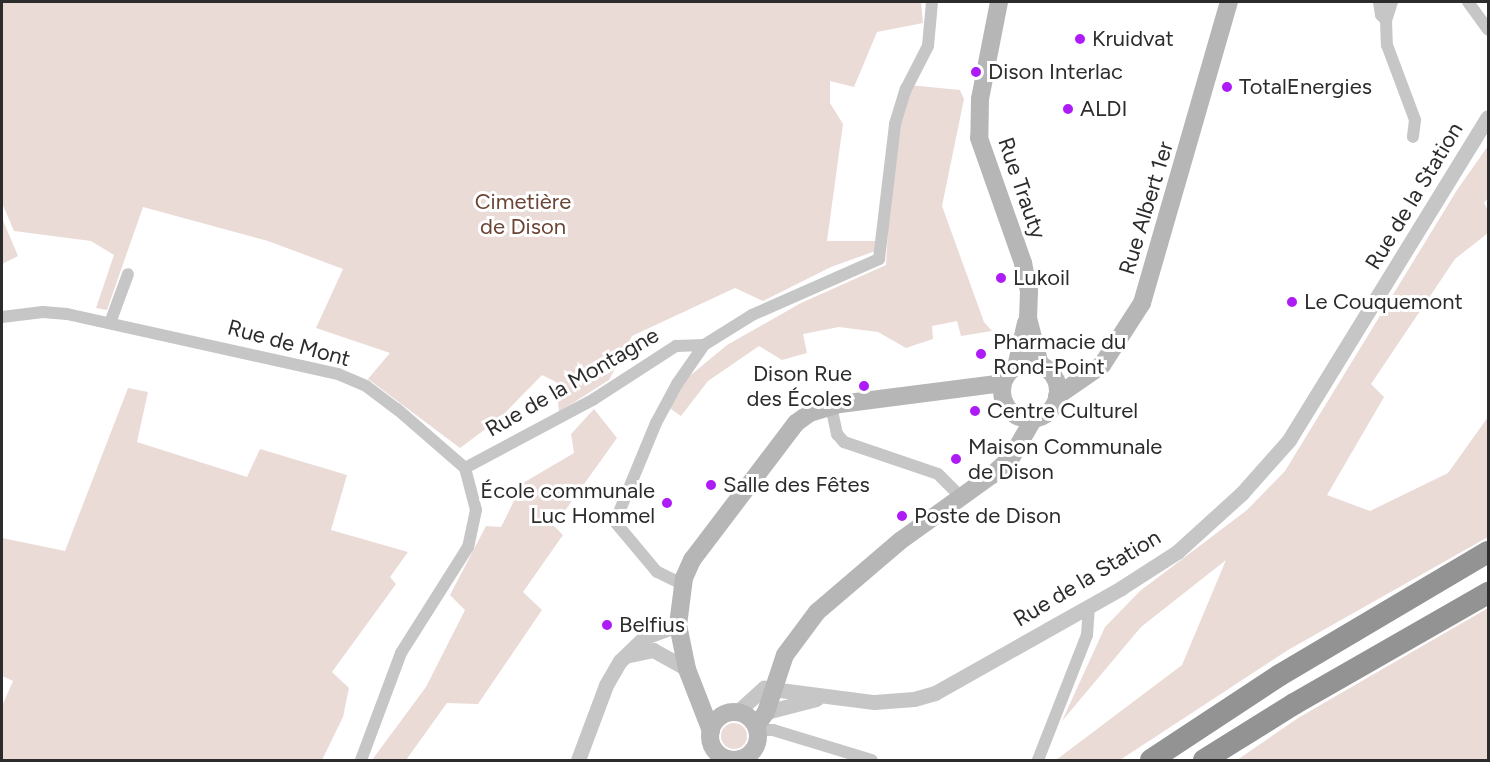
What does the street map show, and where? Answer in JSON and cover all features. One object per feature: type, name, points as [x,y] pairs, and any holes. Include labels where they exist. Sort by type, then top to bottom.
[{"type":"highway","points":[[1151,760],[1280,675],[1488,552]]},
{"type":"highway","points":[[1204,760],[1304,698],[1488,593]]},
{"type":"main road","name":"Rue Trauty","points":[[999,2],[978,123],[988,169],[1023,263],[1029,291],[1028,318],[1016,367],[1003,383]]},
{"type":"main road","name":"Rue Albert 1er","points":[[1057,396],[1102,365],[1142,303],[1229,2]]},
{"type":"main road","name":"Rue Trauty","points":[[1028,318],[1040,365],[1056,381],[1057,396]]},
{"type":"main road","points":[[1016,367],[1040,365]]},
{"type":"main road","points":[[1034,418],[1011,458],[962,498],[900,541],[817,612],[785,655],[760,734],[746,758],[737,760],[716,752],[711,731],[687,669],[678,625],[682,584],[692,560],[796,423],[810,413],[835,405],[1003,383],[1002,392],[1009,409],[1024,418],[1034,418],[1049,411],[1057,396]]},
{"type":"main road","points":[[711,731],[718,719],[736,712],[760,734]]},
{"type":"street","name":"Rue de la Montagne","points":[[682,584],[657,572],[615,522],[656,423],[677,384],[704,345],[752,315],[879,259],[895,124],[906,89],[928,46],[932,2]]},
{"type":"street","points":[[1379,2],[1381,15],[1386,20]]},
{"type":"street","points":[[1392,2],[1386,20],[1388,45],[1415,120],[1413,137]]},
{"type":"street","points":[[1468,2],[1488,30]]},
{"type":"street","name":"Rue de la Station","points":[[774,687],[822,698],[893,702],[935,693],[1089,607],[1176,552],[1218,518],[1278,452],[1418,236],[1488,117]]},
{"type":"street","points":[[110,323],[128,274]]},
{"type":"street","name":"Rue de Mont","points":[[2,317],[43,312],[110,323],[338,374],[366,386],[397,409],[465,468]]},
{"type":"street","name":"Rue de la Montagne","points":[[465,468],[594,399],[676,346],[704,345]]},
{"type":"street","points":[[835,405],[837,434],[844,442],[938,474],[962,498]]},
{"type":"street","points":[[361,760],[401,653],[468,547],[476,510],[465,468]]},
{"type":"street","points":[[1038,760],[1087,635],[1089,607]]},
{"type":"street","points":[[578,760],[606,685],[625,656],[645,637],[678,625]]},
{"type":"street","points":[[625,656],[653,651],[687,669]]},
{"type":"street","points":[[736,712],[758,690],[774,687]]},
{"type":"street","name":"Rue de la Station","points":[[760,734],[822,698]]},
{"type":"street","points":[[760,734],[773,730],[872,760]]},
{"type":"green space","name":"Cimetière de Dison","points":[[2,2],[921,2],[923,23],[877,32],[854,87],[830,81],[830,103],[843,124],[827,241],[877,241],[878,250],[831,267],[763,301],[735,288],[632,336],[609,380],[559,412],[556,382],[542,375],[499,419],[460,448],[368,379],[390,353],[316,328],[343,269],[268,241],[143,207],[107,310],[96,308],[114,255],[91,241],[14,231],[2,203]]},
{"type":"green space","points":[[909,85],[960,90],[964,99],[942,206],[984,322],[992,331],[961,336],[957,321],[932,326],[933,339],[906,348],[878,332],[839,327],[803,334],[807,353],[782,360],[759,346],[708,381],[681,416],[668,407],[686,379],[727,345],[801,303],[886,265],[892,162]]},
{"type":"green space","points":[[1488,146],[1488,198],[1484,203],[1488,210],[1488,233],[1455,259],[1371,384],[1384,397],[1327,495],[1370,511],[1448,473],[1488,417],[1488,537],[1288,650],[1120,760],[1056,760],[1182,665],[1226,560],[1141,627],[1062,721],[1105,627],[1140,591],[1247,510],[1285,471],[1457,190]]},
{"type":"green space","points":[[2,218],[18,256],[2,264]]},
{"type":"green space","points":[[128,388],[148,392],[137,442],[247,477],[260,449],[347,475],[331,530],[408,552],[390,577],[396,584],[332,672],[349,688],[343,717],[322,760],[2,760],[2,706],[13,681],[2,676],[2,538],[65,551]]},
{"type":"green space","points":[[594,409],[617,438],[554,526],[563,535],[523,592],[542,610],[478,704],[447,703],[406,760],[372,760],[426,687],[465,610],[450,595],[486,526],[501,527],[523,483],[574,453],[571,434]]},
{"type":"green space","points":[[1488,608],[1488,760],[1237,760],[1298,718]]},
{"type":"green space","points":[[734,723],[743,727],[747,736],[743,745],[734,749],[725,745],[721,736],[725,727]]},
{"type":"place","name":"Kruidvat","points":[[1080,39]]},
{"type":"place","name":"Dison Interlac","points":[[976,72]]},
{"type":"place","name":"TotalEnergies","points":[[1227,87]]},
{"type":"place","name":"ALDI","points":[[1068,109]]},
{"type":"place","name":"Lukoil","points":[[1001,278]]},
{"type":"place","name":"Le Couquemont","points":[[1292,302]]},
{"type":"place","name":"Pharmacie du Rond-Point","points":[[981,354]]},
{"type":"place","name":"Dison Rue des Écoles","points":[[864,386]]},
{"type":"place","name":"Centre Culturel","points":[[975,411]]},
{"type":"place","name":"Maison Communale de Dison","points":[[956,459]]},
{"type":"place","name":"Salle des Fêtes","points":[[711,485]]},
{"type":"place","name":"École communale Luc Hommel","points":[[667,503]]},
{"type":"place","name":"Poste de Dison","points":[[902,516]]},
{"type":"place","name":"Belfius","points":[[607,625]]}]
